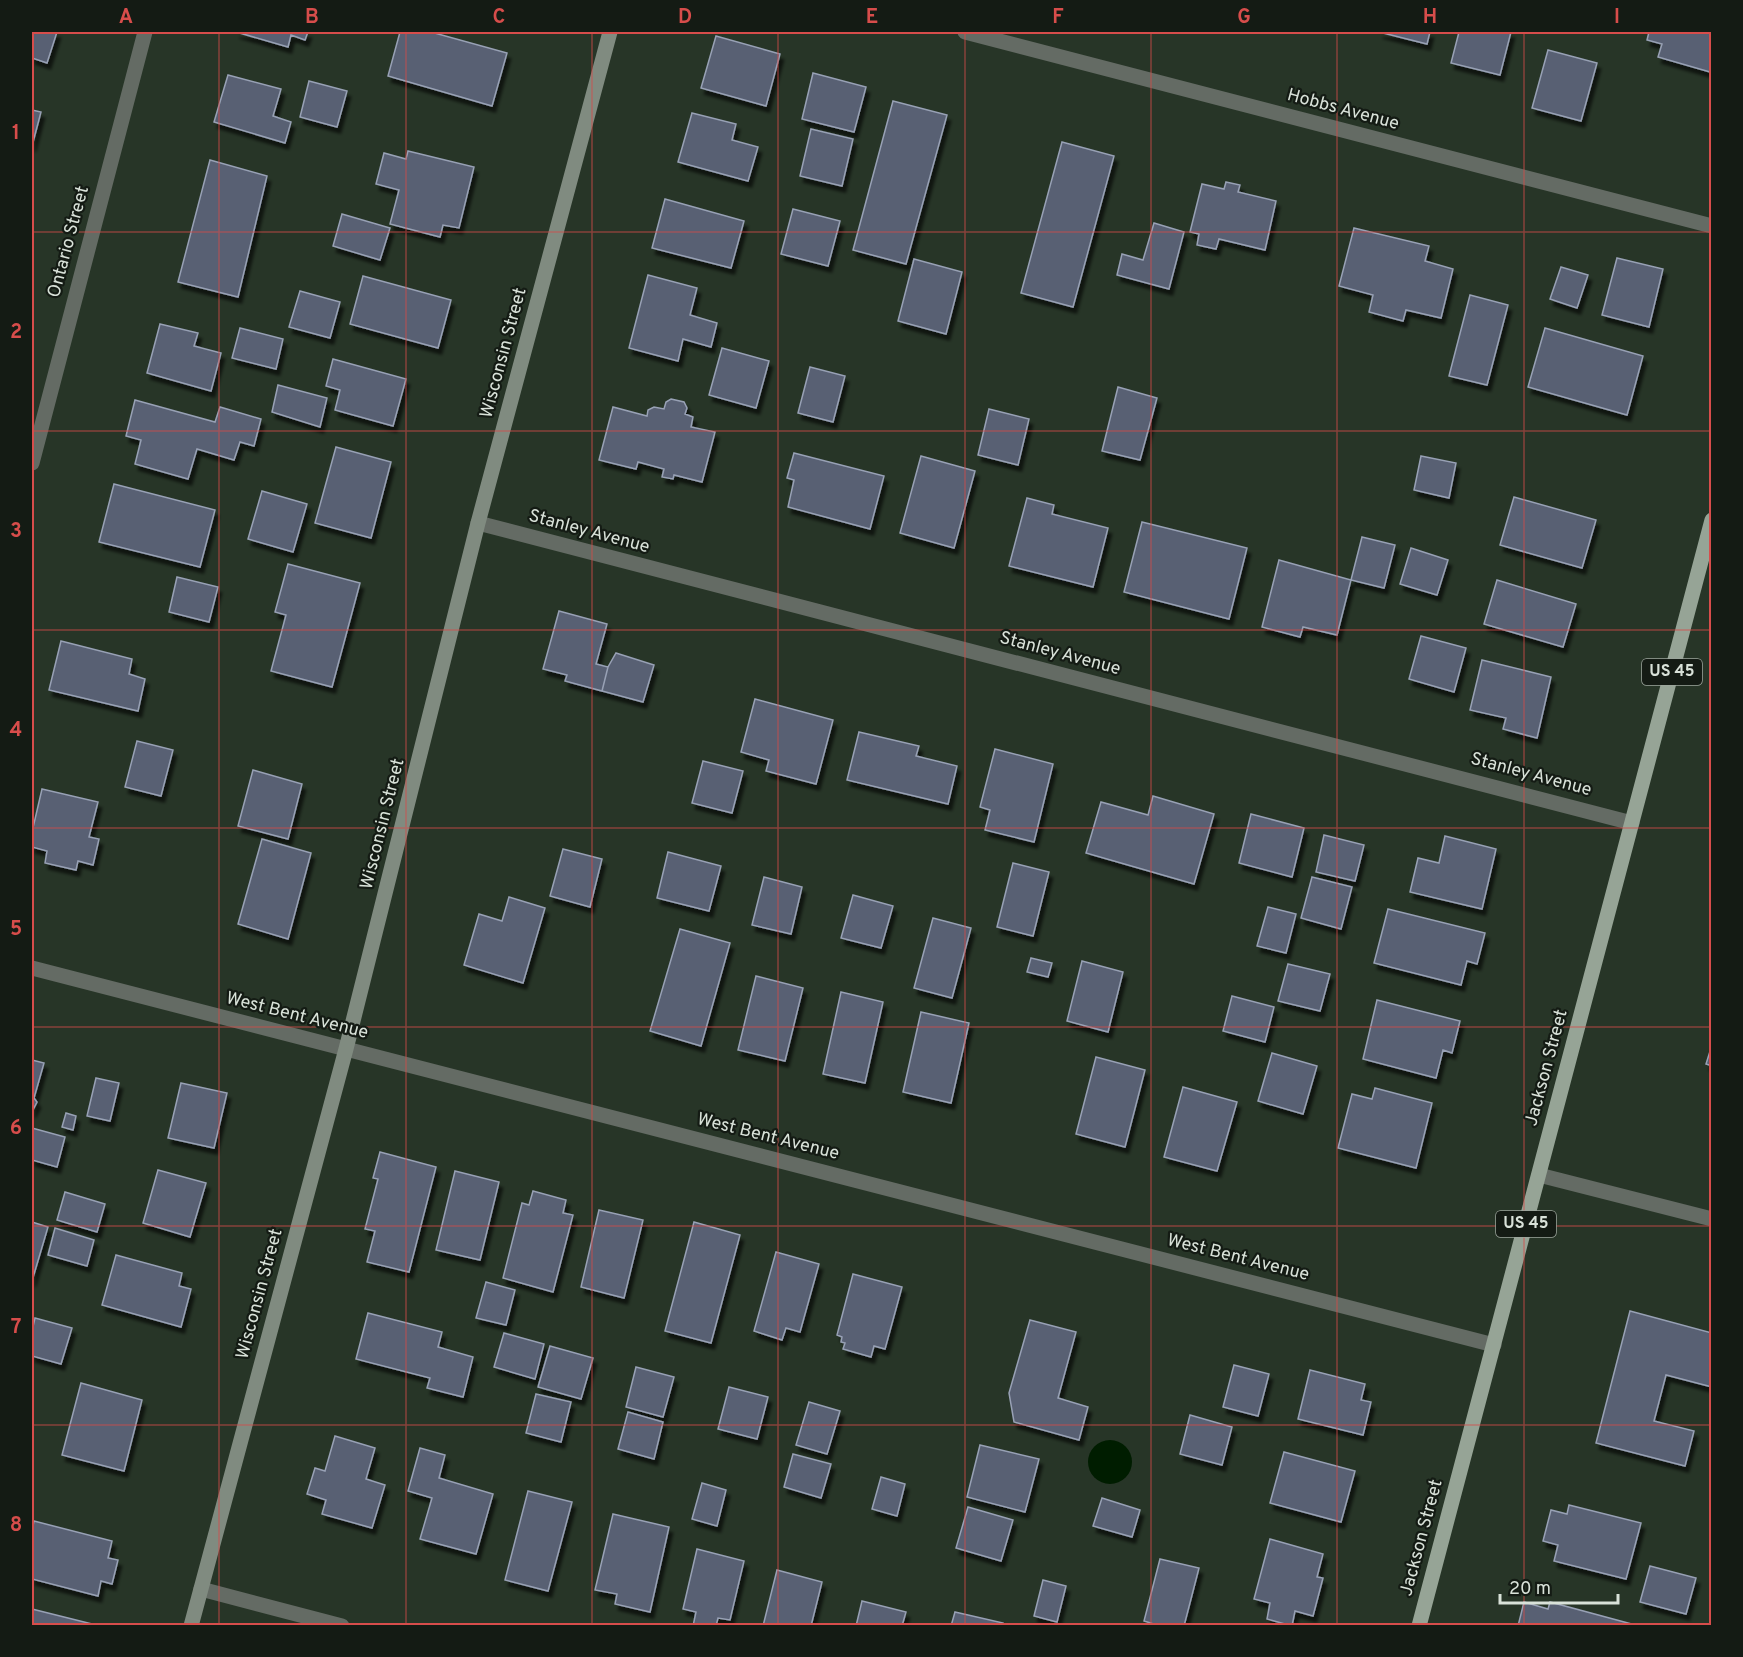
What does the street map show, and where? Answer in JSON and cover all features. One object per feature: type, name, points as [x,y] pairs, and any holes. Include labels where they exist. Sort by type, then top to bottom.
[{"type":"main road","name":"Jackson Street","points":[[1419,1626],[1712,520]]},
{"type":"street","name":"Ontario Street","points":[[32,463],[145,32]]},
{"type":"street","name":"Wisconsin Street","points":[[191,1626],[346,1049],[478,523],[610,32]]},
{"type":"street","name":"Hobbs Avenue","points":[[965,32],[1712,226]]},
{"type":"street","name":"Stanley Avenue","points":[[478,523],[1632,823]]},
{"type":"street","name":"West Bent Avenue","points":[[32,968],[1494,1345]]},
{"type":"street","points":[[1539,1175],[1712,1219]]},
{"type":"street","points":[[201,1589],[342,1626]]},
{"type":"shaded area","points":[[1110,1440],[1125,1447],[1132,1462],[1125,1477],[1110,1484],[1095,1477],[1088,1462],[1095,1447]]},
{"type":"building","points":[[32,32],[57,32],[47,63],[32,58]]},
{"type":"building","points":[[236,32],[308,32],[305,40],[291,35],[288,47]]},
{"type":"building","points":[[400,32],[431,32],[507,53],[492,106],[388,76]]},
{"type":"building","points":[[1379,32],[1430,32],[1427,44]]},
{"type":"building","points":[[1459,32],[1511,32],[1500,75],[1451,63]]},
{"type":"building","points":[[1649,32],[1712,32],[1710,72],[1658,57],[1662,44],[1647,40]]},
{"type":"building","points":[[716,36],[780,54],[766,106],[701,88]]},
{"type":"building","points":[[1548,50],[1597,63],[1581,121],[1532,108]]},
{"type":"building","points":[[813,73],[866,87],[854,132],[802,119]]},
{"type":"building","points":[[228,75],[281,89],[273,116],[291,122],[285,143],[214,122]]},
{"type":"building","points":[[309,81],[347,91],[337,127],[300,117]]},
{"type":"building","points":[[893,101],[947,115],[906,264],[853,250]]},
{"type":"building","points":[[32,110],[41,112],[32,146]]},
{"type":"building","points":[[692,113],[736,124],[732,140],[758,147],[748,181],[678,162]]},
{"type":"building","points":[[811,129],[853,139],[842,186],[800,176]]},
{"type":"building","points":[[1062,142],[1114,156],[1073,307],[1021,293]]},
{"type":"building","points":[[408,151],[474,167],[459,228],[443,225],[440,237],[390,224],[399,190],[376,184],[384,153],[406,159]]},
{"type":"building","points":[[210,160],[267,176],[238,297],[178,282]]},
{"type":"building","points":[[1226,182],[1240,185],[1238,192],[1276,201],[1265,250],[1219,239],[1216,249],[1197,245],[1199,234],[1190,232],[1202,184],[1224,189]]},
{"type":"building","points":[[665,199],[744,221],[731,268],[652,248]]},
{"type":"building","points":[[793,209],[840,221],[828,266],[781,254]]},
{"type":"building","points":[[342,214],[390,228],[380,260],[333,246]]},
{"type":"building","points":[[1154,223],[1184,232],[1169,289],[1117,275],[1122,254],[1143,260]]},
{"type":"building","points":[[1354,228],[1429,246],[1425,261],[1453,269],[1441,318],[1406,310],[1403,321],[1369,312],[1373,295],[1339,286]]},
{"type":"building","points":[[1617,258],[1663,269],[1649,327],[1602,315]]},
{"type":"building","points":[[914,259],[962,272],[946,334],[898,321]]},
{"type":"building","points":[[1561,267],[1588,275],[1577,308],[1550,299]]},
{"type":"building","points":[[648,275],[697,288],[690,315],[717,323],[711,347],[683,339],[678,361],[629,348]]},
{"type":"building","points":[[363,276],[451,300],[438,348],[350,324]]},
{"type":"building","points":[[300,291],[340,302],[330,338],[289,327]]},
{"type":"building","points":[[1470,295],[1508,305],[1487,385],[1449,376]]},
{"type":"building","points":[[160,324],[198,333],[194,346],[221,353],[211,391],[147,373]]},
{"type":"building","points":[[240,328],[283,339],[276,369],[232,358]]},
{"type":"building","points":[[1545,328],[1643,356],[1627,415],[1528,387]]},
{"type":"building","points":[[722,348],[769,361],[756,408],[709,395]]},
{"type":"building","points":[[333,359],[406,379],[393,426],[335,410],[340,390],[326,386]]},
{"type":"building","points":[[810,367],[845,376],[833,422],[798,413]]},
{"type":"building","points":[[278,385],[327,398],[320,427],[272,412]]},
{"type":"building","points":[[1118,387],[1157,398],[1140,460],[1102,451]]},
{"type":"building","points":[[671,399],[684,402],[687,408],[685,414],[693,417],[691,427],[715,432],[702,482],[674,475],[673,479],[662,477],[664,469],[638,462],[636,469],[599,460],[613,407],[647,416],[648,410],[654,407],[664,409],[666,402]]},
{"type":"building","points":[[135,400],[215,422],[220,407],[261,419],[254,446],[240,442],[234,460],[197,449],[188,479],[135,464],[141,440],[126,436]]},
{"type":"building","points":[[989,409],[1029,419],[1018,465],[978,455]]},
{"type":"building","points":[[336,447],[391,462],[371,538],[315,523]]},
{"type":"building","points":[[794,453],[884,476],[870,529],[788,507],[794,480],[787,478]]},
{"type":"building","points":[[921,456],[975,471],[954,548],[900,533]]},
{"type":"building","points":[[1421,456],[1456,463],[1449,498],[1414,490]]},
{"type":"building","points":[[114,484],[215,510],[200,567],[99,542]]},
{"type":"building","points":[[262,491],[307,504],[293,552],[248,539]]},
{"type":"building","points":[[1514,497],[1596,520],[1582,568],[1500,545]]},
{"type":"building","points":[[1027,498],[1054,505],[1052,514],[1108,528],[1093,587],[1009,566]]},
{"type":"building","points":[[1142,522],[1247,548],[1229,619],[1124,592]]},
{"type":"building","points":[[1362,537],[1395,545],[1384,588],[1351,580]]},
{"type":"building","points":[[1411,548],[1448,560],[1437,595],[1400,584]]},
{"type":"building","points":[[1279,560],[1351,580],[1337,635],[1303,627],[1300,637],[1262,627]]},
{"type":"building","points":[[288,564],[360,583],[332,687],[271,671],[286,615],[275,612]]},
{"type":"building","points":[[177,577],[218,587],[209,622],[169,612]]},
{"type":"building","points":[[1497,580],[1576,604],[1563,647],[1484,624]]},
{"type":"building","points":[[559,611],[607,624],[596,664],[608,667],[602,691],[565,681],[567,675],[543,669]]},
{"type":"building","points":[[1421,636],[1466,648],[1454,692],[1409,679]]},
{"type":"building","points":[[61,641],[132,659],[129,674],[145,679],[138,711],[49,690]]},
{"type":"building","points":[[616,653],[654,665],[643,702],[602,691],[608,667]]},
{"type":"building","points":[[1482,660],[1551,677],[1537,738],[1503,729],[1506,718],[1470,710]]},
{"type":"building","points":[[755,699],[833,720],[816,784],[766,771],[769,760],[741,752]]},
{"type":"building","points":[[859,732],[919,746],[916,756],[957,766],[948,804],[847,780]]},
{"type":"building","points":[[137,741],[173,750],[161,796],[125,787]]},
{"type":"building","points":[[995,749],[1053,764],[1034,842],[985,830],[990,810],[980,807]]},
{"type":"building","points":[[703,761],[743,771],[732,813],[692,803]]},
{"type":"building","points":[[253,770],[302,784],[288,839],[238,826]]},
{"type":"building","points":[[42,789],[98,802],[89,837],[99,839],[93,865],[78,861],[76,870],[45,863],[47,851],[32,847],[32,832]]},
{"type":"building","points":[[1153,796],[1214,814],[1194,884],[1086,853],[1101,802],[1148,815]]},
{"type":"building","points":[[1251,814],[1304,828],[1292,877],[1239,863]]},
{"type":"building","points":[[1324,835],[1364,845],[1355,881],[1316,872]]},
{"type":"building","points":[[1445,836],[1496,849],[1482,909],[1410,892],[1418,858],[1439,863]]},
{"type":"building","points":[[262,839],[311,853],[288,939],[238,924]]},
{"type":"building","points":[[563,849],[602,859],[590,907],[550,896]]},
{"type":"building","points":[[668,852],[721,866],[709,911],[657,898]]},
{"type":"building","points":[[1013,863],[1049,872],[1033,936],[997,927]]},
{"type":"building","points":[[764,877],[802,887],[791,934],[752,925]]},
{"type":"building","points":[[1312,877],[1352,887],[1341,929],[1301,918]]},
{"type":"building","points":[[853,895],[893,906],[881,948],[841,938]]},
{"type":"building","points":[[509,897],[545,908],[523,983],[464,965],[479,914],[502,921]]},
{"type":"building","points":[[1268,907],[1296,914],[1286,953],[1257,946]]},
{"type":"building","points":[[1388,909],[1485,933],[1477,964],[1467,961],[1461,985],[1374,963]]},
{"type":"building","points":[[933,918],[971,928],[952,998],[914,988]]},
{"type":"building","points":[[680,929],[730,943],[701,1046],[650,1031]]},
{"type":"building","points":[[1031,958],[1052,963],[1048,977],[1027,972]]},
{"type":"building","points":[[1082,961],[1123,972],[1108,1032],[1067,1021]]},
{"type":"building","points":[[1288,964],[1330,974],[1320,1011],[1278,1001]]},
{"type":"building","points":[[756,976],[803,988],[785,1061],[738,1050]]},
{"type":"building","points":[[841,992],[883,1002],[865,1083],[823,1074]]},
{"type":"building","points":[[1232,996],[1274,1007],[1265,1042],[1223,1031]]},
{"type":"building","points":[[1377,1000],[1460,1021],[1452,1053],[1443,1050],[1436,1078],[1363,1059]]},
{"type":"building","points":[[921,1012],[969,1023],[951,1103],[903,1092]]},
{"type":"building","points":[[1712,1045],[1712,1066],[1706,1064]]},
{"type":"building","points":[[1272,1053],[1317,1066],[1303,1114],[1258,1101]]},
{"type":"building","points":[[1096,1057],[1145,1070],[1125,1147],[1076,1134]]},
{"type":"building","points":[[32,1060],[44,1063],[34,1098],[37,1102],[32,1112]]},
{"type":"building","points":[[96,1078],[119,1083],[110,1121],[87,1116]]},
{"type":"building","points":[[181,1083],[227,1093],[214,1148],[168,1138]]},
{"type":"building","points":[[1183,1087],[1237,1102],[1217,1171],[1164,1157]]},
{"type":"building","points":[[1375,1088],[1432,1103],[1416,1168],[1338,1148],[1352,1094],[1372,1099]]},
{"type":"building","points":[[66,1113],[76,1116],[73,1130],[62,1127]]},
{"type":"building","points":[[32,1128],[65,1137],[57,1167],[32,1160]]},
{"type":"building","points":[[380,1152],[436,1167],[409,1272],[367,1262],[375,1231],[365,1229],[378,1179],[373,1178]]},
{"type":"building","points":[[158,1170],[206,1183],[190,1237],[143,1223]]},
{"type":"building","points":[[455,1171],[499,1182],[480,1260],[436,1250]]},
{"type":"building","points":[[533,1191],[566,1200],[563,1213],[573,1215],[553,1292],[503,1278],[522,1203],[529,1205]]},
{"type":"building","points":[[65,1192],[105,1204],[97,1232],[57,1220]]},
{"type":"building","points":[[599,1210],[643,1220],[624,1298],[581,1287]]},
{"type":"building","points":[[32,1222],[48,1227],[32,1281]]},
{"type":"building","points":[[694,1222],[740,1235],[711,1343],[665,1331]]},
{"type":"building","points":[[55,1228],[94,1240],[87,1266],[48,1255]]},
{"type":"building","points":[[776,1252],[819,1264],[800,1332],[786,1328],[782,1340],[754,1331]]},
{"type":"building","points":[[116,1255],[182,1273],[179,1286],[191,1289],[181,1327],[102,1305]]},
{"type":"building","points":[[853,1274],[902,1287],[885,1349],[874,1346],[871,1357],[843,1349],[845,1343],[841,1342],[842,1337],[837,1335]]},
{"type":"building","points":[[486,1282],[515,1290],[506,1325],[476,1318]]},
{"type":"building","points":[[1630,1311],[1712,1333],[1712,1387],[1666,1375],[1654,1421],[1694,1431],[1685,1466],[1596,1443]]},
{"type":"building","points":[[368,1313],[442,1332],[438,1347],[473,1357],[463,1397],[427,1388],[430,1378],[356,1359]]},
{"type":"building","points":[[35,1318],[72,1328],[61,1364],[32,1356],[32,1331]]},
{"type":"building","points":[[1030,1320],[1076,1332],[1058,1398],[1088,1407],[1079,1440],[1014,1422],[1009,1393]]},
{"type":"building","points":[[504,1333],[544,1344],[535,1379],[494,1367]]},
{"type":"building","points":[[550,1346],[593,1358],[581,1399],[538,1387]]},
{"type":"building","points":[[1234,1365],[1269,1374],[1258,1416],[1223,1407]]},
{"type":"building","points":[[636,1367],[674,1377],[663,1417],[626,1407]]},
{"type":"building","points":[[1310,1370],[1365,1384],[1361,1400],[1371,1402],[1363,1435],[1298,1419]]},
{"type":"building","points":[[81,1383],[142,1400],[124,1471],[62,1455]]},
{"type":"building","points":[[729,1387],[768,1397],[757,1439],[718,1429]]},
{"type":"building","points":[[536,1394],[571,1402],[561,1442],[526,1433]]},
{"type":"building","points":[[809,1402],[840,1411],[827,1454],[796,1445]]},
{"type":"building","points":[[628,1412],[663,1422],[654,1459],[618,1449]]},
{"type":"building","points":[[1190,1415],[1232,1427],[1222,1465],[1180,1454]]},
{"type":"building","points":[[335,1436],[375,1448],[366,1479],[385,1485],[372,1528],[322,1514],[326,1500],[307,1494],[315,1468],[325,1471]]},
{"type":"building","points":[[980,1445],[1039,1459],[1025,1512],[967,1497]]},
{"type":"building","points":[[420,1448],[445,1455],[439,1478],[493,1494],[476,1554],[420,1539],[432,1498],[408,1491]]},
{"type":"building","points":[[1284,1452],[1355,1471],[1341,1522],[1270,1503]]},
{"type":"building","points":[[793,1454],[831,1464],[821,1498],[784,1487]]},
{"type":"building","points":[[881,1477],[905,1484],[897,1516],[872,1509]]},
{"type":"building","points":[[702,1483],[726,1490],[717,1526],[692,1519]]},
{"type":"building","points":[[528,1491],[572,1502],[548,1591],[505,1580]]},
{"type":"building","points":[[1102,1498],[1140,1510],[1132,1537],[1093,1526]]},
{"type":"building","points":[[1569,1505],[1641,1523],[1626,1579],[1554,1561],[1558,1545],[1543,1541],[1551,1510],[1567,1514]]},
{"type":"building","points":[[968,1507],[1013,1520],[1001,1561],[956,1548]]},
{"type":"building","points":[[613,1514],[669,1527],[650,1612],[615,1604],[617,1594],[595,1590]]},
{"type":"building","points":[[34,1521],[112,1541],[108,1558],[118,1560],[112,1584],[101,1581],[98,1596],[32,1579]]},
{"type":"building","points":[[1270,1539],[1323,1554],[1317,1577],[1323,1578],[1313,1616],[1295,1611],[1292,1626],[1267,1619],[1270,1603],[1254,1599]]},
{"type":"building","points":[[697,1549],[744,1561],[730,1620],[718,1618],[716,1626],[693,1626],[696,1612],[683,1609]]},
{"type":"building","points":[[1160,1559],[1199,1568],[1184,1626],[1160,1626],[1144,1621]]},
{"type":"building","points":[[1650,1566],[1696,1578],[1686,1614],[1640,1602]]},
{"type":"building","points":[[777,1570],[822,1582],[811,1626],[763,1626]]},
{"type":"building","points":[[1043,1580],[1066,1586],[1057,1622],[1034,1616]]},
{"type":"building","points":[[862,1601],[906,1612],[902,1626],[856,1626]]},
{"type":"building","points":[[1524,1602],[1548,1609],[1550,1602],[1639,1626],[1518,1626]]},
{"type":"building","points":[[32,1609],[100,1626],[32,1626]]},
{"type":"building","points":[[955,1612],[1003,1623],[1002,1626],[951,1626]]}]
